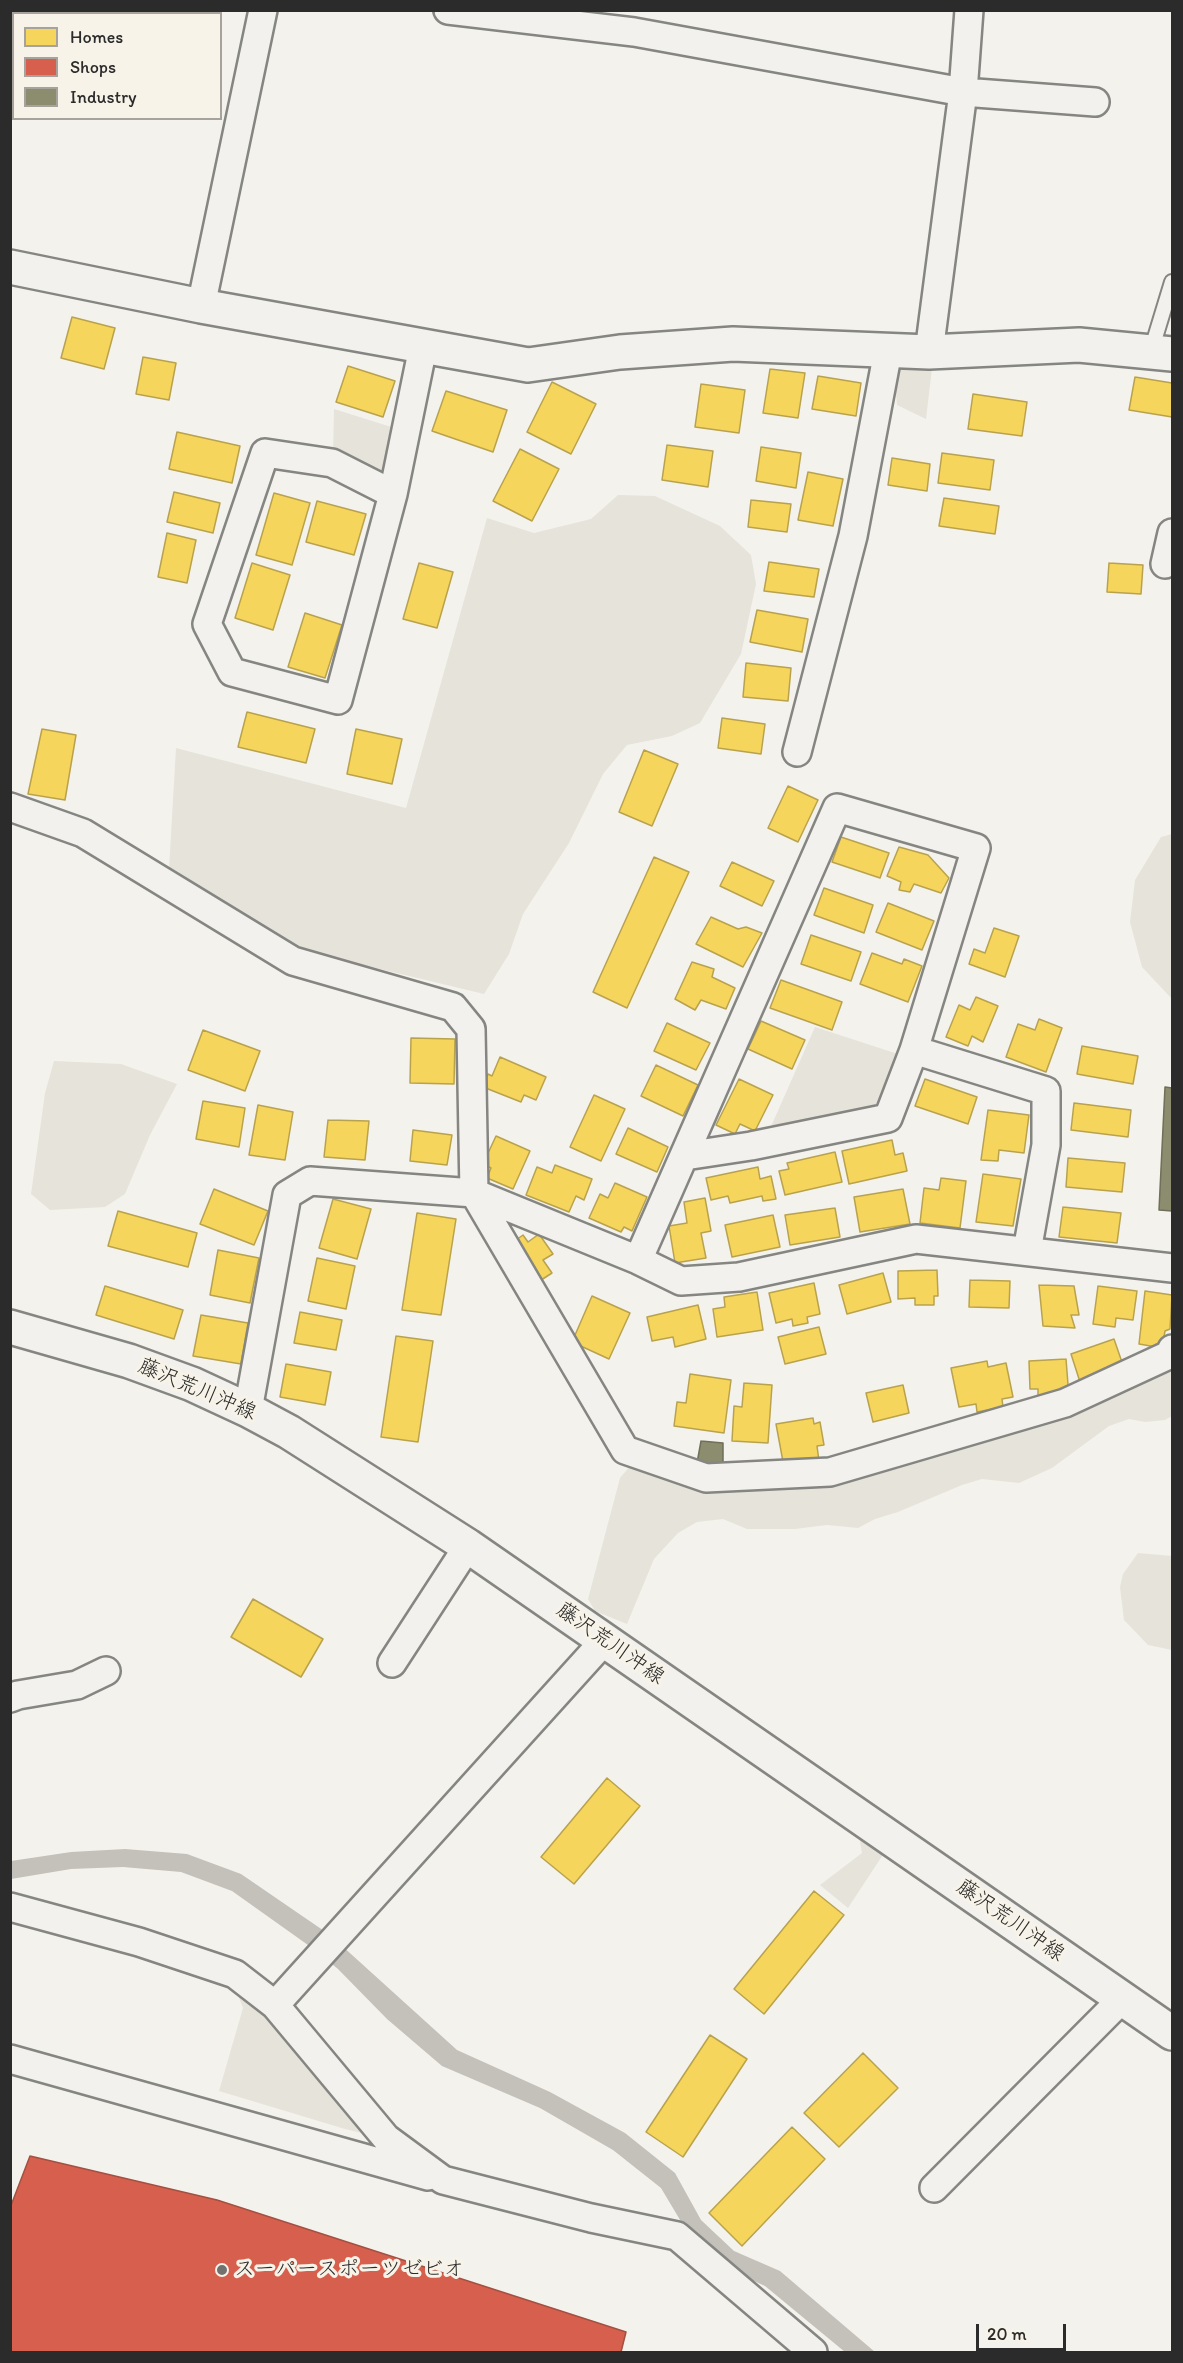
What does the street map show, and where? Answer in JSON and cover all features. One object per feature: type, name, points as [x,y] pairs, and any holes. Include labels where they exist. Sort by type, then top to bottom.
[{"type":"main road","points":[[10,267],[201,306],[528,365],[620,352],[733,344],[929,352],[1079,345],[1162,353]]},
{"type":"main road","name":"藤沢荒川沖線","points":[[10,1327],[129,1361],[192,1384],[289,1432],[468,1546],[1173,2033]]},
{"type":"street","points":[[201,306],[263,10]]},
{"type":"street","points":[[929,352],[963,93],[969,10]]},
{"type":"street","points":[[457,11],[634,32],[963,93],[1095,102]]},
{"type":"street","points":[[393,494],[332,463],[265,453],[207,624],[232,672],[338,700],[393,494],[423,347]]},
{"type":"street","points":[[797,752],[853,536],[888,351]]},
{"type":"street","points":[[1164,564],[1173,533]]},
{"type":"street","points":[[10,807],[83,832],[293,961],[453,1007],[471,1029],[474,1193],[625,1450],[706,1478],[830,1472],[1065,1403],[1171,1354],[1173,1349]]},
{"type":"street","points":[[638,1260],[837,808],[976,848],[914,1050],[888,1118],[751,1146],[685,1156]]},
{"type":"street","points":[[914,1050],[1046,1091],[1046,1144],[1027,1251]]},
{"type":"street","points":[[248,1410],[287,1195],[310,1180],[474,1193],[638,1260],[681,1281],[739,1277],[916,1239],[1173,1268]]},
{"type":"street","points":[[392,1664],[468,1546]]},
{"type":"street","points":[[275,2005],[605,1640]]},
{"type":"street","points":[[10,1698],[77,1685],[106,1671]]},
{"type":"street","points":[[10,1907],[139,1942],[235,1974],[275,2005],[386,2138],[443,2180]]},
{"type":"street","points":[[934,2188],[1123,1998]]},
{"type":"street","points":[[10,2059],[443,2180],[591,2218],[677,2236],[813,2352]]},
{"type":"lane","points":[[1162,353],[1173,282]]},
{"type":"shaded area","points":[[893,357],[933,360],[926,419],[897,405]]},
{"type":"shaded area","points":[[334,409],[401,430],[389,486],[333,455]]},
{"type":"shaded area","points":[[618,495],[655,496],[720,526],[751,555],[756,584],[741,654],[700,723],[672,736],[627,745],[603,774],[569,843],[523,914],[509,954],[484,994],[297,949],[169,869],[176,748],[406,808],[487,518],[534,533],[591,519]]},
{"type":"shaded area","points":[[1172,834],[1172,999],[1142,967],[1130,922],[1135,880],[1161,837]]},
{"type":"shaded area","points":[[815,1027],[901,1055],[880,1109],[769,1131]]},
{"type":"shaded area","points":[[54,1061],[121,1064],[177,1084],[150,1135],[125,1194],[105,1207],[50,1210],[31,1194],[45,1093]]},
{"type":"shaded area","points":[[1172,1363],[1172,1416],[1165,1420],[1145,1422],[1129,1419],[1109,1426],[1052,1468],[1019,1483],[982,1479],[875,1519],[858,1528],[827,1525],[795,1529],[747,1529],[723,1519],[697,1522],[678,1533],[654,1559],[627,1624],[595,1611],[588,1599],[620,1478],[631,1465],[740,1487]]},
{"type":"shaded area","points":[[1138,1553],[1172,1556],[1172,1650],[1148,1645],[1124,1620],[1120,1587],[1123,1574]]},
{"type":"shaded area","points":[[857,1825],[890,1844],[848,1908],[820,1885],[862,1853]]},
{"type":"shaded area","points":[[125,1849],[187,1854],[241,1874],[330,1935],[457,2050],[550,2092],[625,2133],[675,2173],[701,2220],[734,2251],[780,2271],[875,2352],[845,2352],[765,2286],[719,2265],[689,2235],[661,2188],[613,2150],[540,2108],[442,2066],[387,2019],[338,1969],[232,1891],[181,1872],[123,1867],[71,1869],[11,1879],[11,1861],[71,1852]]},
{"type":"shaded area","points":[[233,1982],[270,2011],[378,2137],[219,2091],[243,2008]]},
{"type":"building: Homes","points":[[72,317],[115,328],[104,369],[61,358]]},
{"type":"building: Homes","points":[[143,357],[176,363],[169,400],[136,394]]},
{"type":"building: Homes","points":[[348,366],[395,381],[383,417],[336,402]]},
{"type":"building: Homes","points":[[770,369],[805,373],[798,418],[763,413]]},
{"type":"building: Homes","points":[[818,376],[861,383],[856,416],[812,409]]},
{"type":"building: Homes","points":[[1135,377],[1172,383],[1172,417],[1129,410]]},
{"type":"building: Homes","points":[[552,382],[596,404],[571,454],[527,432]]},
{"type":"building: Homes","points":[[701,384],[745,390],[739,433],[695,427]]},
{"type":"building: Homes","points":[[446,391],[507,410],[493,452],[432,431]]},
{"type":"building: Homes","points":[[973,394],[1027,402],[1022,436],[968,429]]},
{"type":"building: Homes","points":[[177,432],[240,446],[232,483],[169,469]]},
{"type":"building: Homes","points":[[667,445],[713,451],[708,487],[662,480]]},
{"type":"building: Homes","points":[[761,447],[801,453],[796,488],[756,481]]},
{"type":"building: Homes","points":[[520,449],[559,469],[532,521],[493,501]]},
{"type":"building: Homes","points":[[942,453],[994,460],[990,490],[938,483]]},
{"type":"building: Homes","points":[[892,458],[930,464],[927,491],[888,485]]},
{"type":"building: Homes","points":[[808,472],[843,479],[833,526],[798,520]]},
{"type":"building: Homes","points":[[174,492],[220,503],[213,533],[167,522]]},
{"type":"building: Homes","points":[[274,493],[310,503],[292,565],[256,555]]},
{"type":"building: Homes","points":[[944,498],[999,506],[995,534],[939,526]]},
{"type":"building: Homes","points":[[751,500],[791,504],[787,532],[748,527]]},
{"type":"building: Homes","points":[[317,501],[366,514],[354,555],[306,542]]},
{"type":"building: Homes","points":[[167,533],[196,540],[187,583],[158,577]]},
{"type":"building: Homes","points":[[769,562],[819,569],[814,597],[764,591]]},
{"type":"building: Homes","points":[[252,563],[290,575],[273,630],[235,618]]},
{"type":"building: Homes","points":[[419,563],[453,572],[437,628],[403,619]]},
{"type":"building: Homes","points":[[1109,563],[1143,565],[1141,594],[1107,592]]},
{"type":"building: Homes","points":[[757,610],[808,619],[802,652],[750,642]]},
{"type":"building: Homes","points":[[305,613],[342,625],[325,678],[288,667]]},
{"type":"building: Homes","points":[[746,663],[791,668],[788,701],[743,697]]},
{"type":"building: Homes","points":[[247,712],[315,729],[306,763],[238,747]]},
{"type":"building: Homes","points":[[722,718],[765,724],[761,754],[718,748]]},
{"type":"building: Homes","points":[[42,729],[76,735],[65,800],[28,794]]},
{"type":"building: Homes","points":[[356,729],[402,739],[392,784],[347,774]]},
{"type":"building: Homes","points":[[644,750],[678,764],[652,826],[619,812]]},
{"type":"building: Homes","points":[[788,786],[818,800],[798,842],[768,828]]},
{"type":"building: Homes","points":[[841,837],[889,853],[880,878],[832,862]]},
{"type":"building: Homes","points":[[899,847],[928,855],[949,878],[941,893],[914,884],[910,892],[899,890],[901,882],[887,876]]},
{"type":"building: Homes","points":[[654,857],[689,872],[627,1008],[593,992]]},
{"type":"building: Homes","points":[[732,862],[774,881],[762,906],[720,886]]},
{"type":"building: Homes","points":[[824,888],[873,905],[864,933],[814,915]]},
{"type":"building: Homes","points":[[888,903],[934,921],[922,950],[876,932]]},
{"type":"building: Homes","points":[[711,917],[738,929],[746,927],[762,933],[743,967],[696,944]]},
{"type":"building: Homes","points":[[994,928],[1019,936],[1005,977],[969,964],[974,949],[985,953]]},
{"type":"building: Homes","points":[[811,935],[861,952],[851,981],[801,964]]},
{"type":"building: Homes","points":[[872,953],[902,964],[904,959],[922,966],[908,1002],[860,984]]},
{"type":"building: Homes","points":[[692,962],[714,969],[712,977],[735,988],[726,1009],[701,1000],[695,1010],[675,999]]},
{"type":"building: Homes","points":[[781,980],[842,1002],[832,1030],[770,1008]]},
{"type":"building: Homes","points":[[976,997],[998,1006],[983,1042],[972,1036],[968,1046],[946,1037],[959,1005],[970,1010]]},
{"type":"building: Homes","points":[[1039,1019],[1062,1028],[1046,1072],[1006,1057],[1018,1024],[1035,1030]]},
{"type":"building: Homes","points":[[761,1021],[805,1040],[792,1069],[748,1049]]},
{"type":"building: Homes","points":[[667,1023],[710,1043],[696,1070],[654,1051]]},
{"type":"building: Homes","points":[[203,1030],[260,1051],[245,1091],[188,1070]]},
{"type":"building: Homes","points":[[411,1038],[455,1039],[454,1084],[410,1083]]},
{"type":"building: Homes","points":[[1082,1046],[1138,1056],[1133,1084],[1077,1074]]},
{"type":"building: Homes","points":[[500,1057],[546,1077],[536,1100],[524,1095],[521,1102],[483,1087],[488,1074],[492,1076]]},
{"type":"building: Homes","points":[[656,1065],[698,1085],[683,1116],[641,1096]]},
{"type":"building: Homes","points":[[739,1079],[773,1095],[755,1131],[740,1124],[735,1134],[716,1125]]},
{"type":"building: Homes","points":[[925,1079],[977,1097],[968,1124],[915,1106]]},
{"type":"building: Homes","points":[[594,1095],[625,1109],[601,1161],[570,1147]]},
{"type":"building: Homes","points":[[203,1101],[245,1108],[239,1147],[196,1139]]},
{"type":"building: Homes","points":[[1074,1103],[1131,1110],[1128,1137],[1071,1130]]},
{"type":"building: Homes","points":[[258,1105],[293,1112],[285,1160],[249,1155]]},
{"type":"building: Homes","points":[[988,1110],[1029,1115],[1024,1153],[999,1150],[998,1161],[981,1160]]},
{"type":"building: Homes","points":[[328,1120],[369,1121],[365,1160],[324,1157]]},
{"type":"building: Homes","points":[[628,1128],[668,1147],[657,1172],[616,1154]]},
{"type":"building: Homes","points":[[413,1130],[452,1135],[447,1165],[410,1161]]},
{"type":"building: Homes","points":[[496,1136],[530,1151],[513,1189],[487,1178],[491,1168],[483,1164]]},
{"type":"building: Homes","points":[[892,1140],[895,1155],[903,1153],[907,1171],[849,1184],[842,1151]]},
{"type":"building: Homes","points":[[835,1152],[842,1182],[785,1195],[779,1171],[789,1169],[787,1163]]},
{"type":"building: Homes","points":[[1068,1158],[1125,1163],[1122,1192],[1066,1187]]},
{"type":"building: Homes","points":[[555,1165],[592,1179],[584,1200],[576,1196],[569,1212],[526,1195],[537,1167],[552,1173]]},
{"type":"building: Homes","points":[[758,1167],[760,1179],[771,1176],[776,1199],[763,1201],[762,1196],[730,1203],[728,1196],[711,1200],[706,1178]]},
{"type":"building: Homes","points":[[983,1174],[1021,1179],[1013,1226],[976,1222]]},
{"type":"building: Homes","points":[[941,1178],[966,1181],[960,1228],[920,1223],[924,1188],[939,1190]]},
{"type":"building: Homes","points":[[615,1183],[647,1197],[632,1231],[624,1227],[621,1232],[589,1218],[600,1194],[608,1198]]},
{"type":"building: Homes","points":[[214,1189],[268,1211],[254,1245],[200,1224]]},
{"type":"building: Homes","points":[[903,1189],[910,1224],[860,1232],[854,1197]]},
{"type":"building: Homes","points":[[705,1198],[711,1231],[701,1233],[706,1258],[675,1263],[669,1226],[687,1223],[684,1202]]},
{"type":"building: Homes","points":[[333,1199],[371,1209],[357,1259],[319,1248]]},
{"type":"building: Homes","points":[[1063,1207],[1121,1213],[1117,1243],[1059,1237]]},
{"type":"building: Homes","points":[[835,1208],[840,1237],[790,1245],[785,1215]]},
{"type":"building: Homes","points":[[118,1211],[197,1233],[188,1267],[108,1246]]},
{"type":"building: Homes","points":[[417,1213],[456,1219],[441,1315],[402,1310]]},
{"type":"building: Homes","points":[[773,1215],[780,1247],[732,1257],[725,1225]]},
{"type":"building: Homes","points":[[539,1234],[553,1254],[543,1260],[552,1273],[535,1284],[509,1245],[523,1235],[528,1242]]},
{"type":"building: Homes","points":[[218,1250],[259,1258],[250,1303],[210,1295]]},
{"type":"building: Homes","points":[[317,1258],[355,1266],[346,1309],[308,1301]]},
{"type":"building: Homes","points":[[937,1270],[938,1296],[934,1296],[934,1305],[915,1305],[915,1298],[898,1299],[898,1271]]},
{"type":"building: Homes","points":[[883,1273],[891,1302],[847,1314],[839,1285]]},
{"type":"building: Homes","points":[[970,1280],[1010,1281],[1009,1308],[969,1307]]},
{"type":"building: Homes","points":[[814,1283],[820,1314],[807,1317],[808,1323],[793,1326],[792,1319],[776,1323],[769,1293]]},
{"type":"building: Homes","points":[[1039,1285],[1074,1286],[1079,1315],[1071,1315],[1075,1328],[1043,1326]]},
{"type":"building: Homes","points":[[105,1286],[183,1310],[174,1339],[96,1315]]},
{"type":"building: Homes","points":[[1098,1286],[1137,1291],[1133,1320],[1116,1318],[1115,1327],[1093,1324]]},
{"type":"building: Homes","points":[[1145,1291],[1172,1295],[1170,1329],[1165,1331],[1162,1348],[1139,1344]]},
{"type":"building: Homes","points":[[757,1292],[763,1330],[717,1337],[713,1309],[725,1307],[724,1297]]},
{"type":"building: Homes","points":[[592,1296],[630,1313],[609,1359],[572,1342]]},
{"type":"building: Homes","points":[[698,1305],[706,1339],[675,1347],[673,1337],[652,1341],[647,1317]]},
{"type":"building: Homes","points":[[300,1312],[342,1320],[336,1350],[294,1343]]},
{"type":"building: Homes","points":[[201,1315],[248,1323],[241,1364],[193,1356]]},
{"type":"building: Homes","points":[[819,1327],[826,1354],[785,1364],[778,1337]]},
{"type":"building: Homes","points":[[396,1336],[433,1341],[418,1442],[381,1437]]},
{"type":"building: Homes","points":[[1114,1339],[1124,1368],[1080,1382],[1071,1354]]},
{"type":"building: Homes","points":[[1066,1359],[1069,1397],[1038,1398],[1038,1389],[1030,1389],[1029,1361]]},
{"type":"building: Homes","points":[[987,1361],[988,1367],[1006,1363],[1013,1397],[1002,1399],[1003,1407],[977,1412],[976,1404],[959,1407],[951,1368]]},
{"type":"building: Homes","points":[[286,1364],[331,1372],[325,1405],[280,1397]]},
{"type":"building: Homes","points":[[690,1374],[731,1380],[724,1433],[674,1426],[677,1402],[686,1403]]},
{"type":"building: Homes","points":[[744,1383],[772,1385],[768,1443],[732,1441],[734,1406],[742,1407]]},
{"type":"building: Homes","points":[[903,1385],[909,1413],[873,1422],[866,1393]]},
{"type":"building: Homes","points":[[813,1418],[814,1424],[820,1422],[824,1445],[817,1446],[819,1461],[784,1467],[776,1424]]},
{"type":"building: Homes","points":[[253,1599],[323,1639],[301,1677],[231,1637]]},
{"type":"building: Homes","points":[[607,1778],[640,1806],[574,1884],[541,1857]]},
{"type":"building: Homes","points":[[814,1891],[844,1915],[764,2014],[734,1989]]},
{"type":"building: Homes","points":[[710,2035],[747,2059],[683,2157],[646,2132]]},
{"type":"building: Homes","points":[[863,2053],[898,2088],[839,2147],[804,2113]]},
{"type":"building: Homes","points":[[792,2127],[825,2159],[742,2246],[709,2213]]},
{"type":"building: Shops","name":"スーパースポーツゼビオ","points":[[30,2156],[217,2200],[626,2332],[621,2352],[10,2352],[10,2208]]},
{"type":"building: Industry","points":[[1165,1087],[1172,1088],[1172,1211],[1159,1210]]},
{"type":"building: Industry","points":[[701,1441],[723,1443],[723,1465],[697,1463]]},
{"type":"place","name":"スーパースポーツゼビオ","points":[[222,2270]]}]
